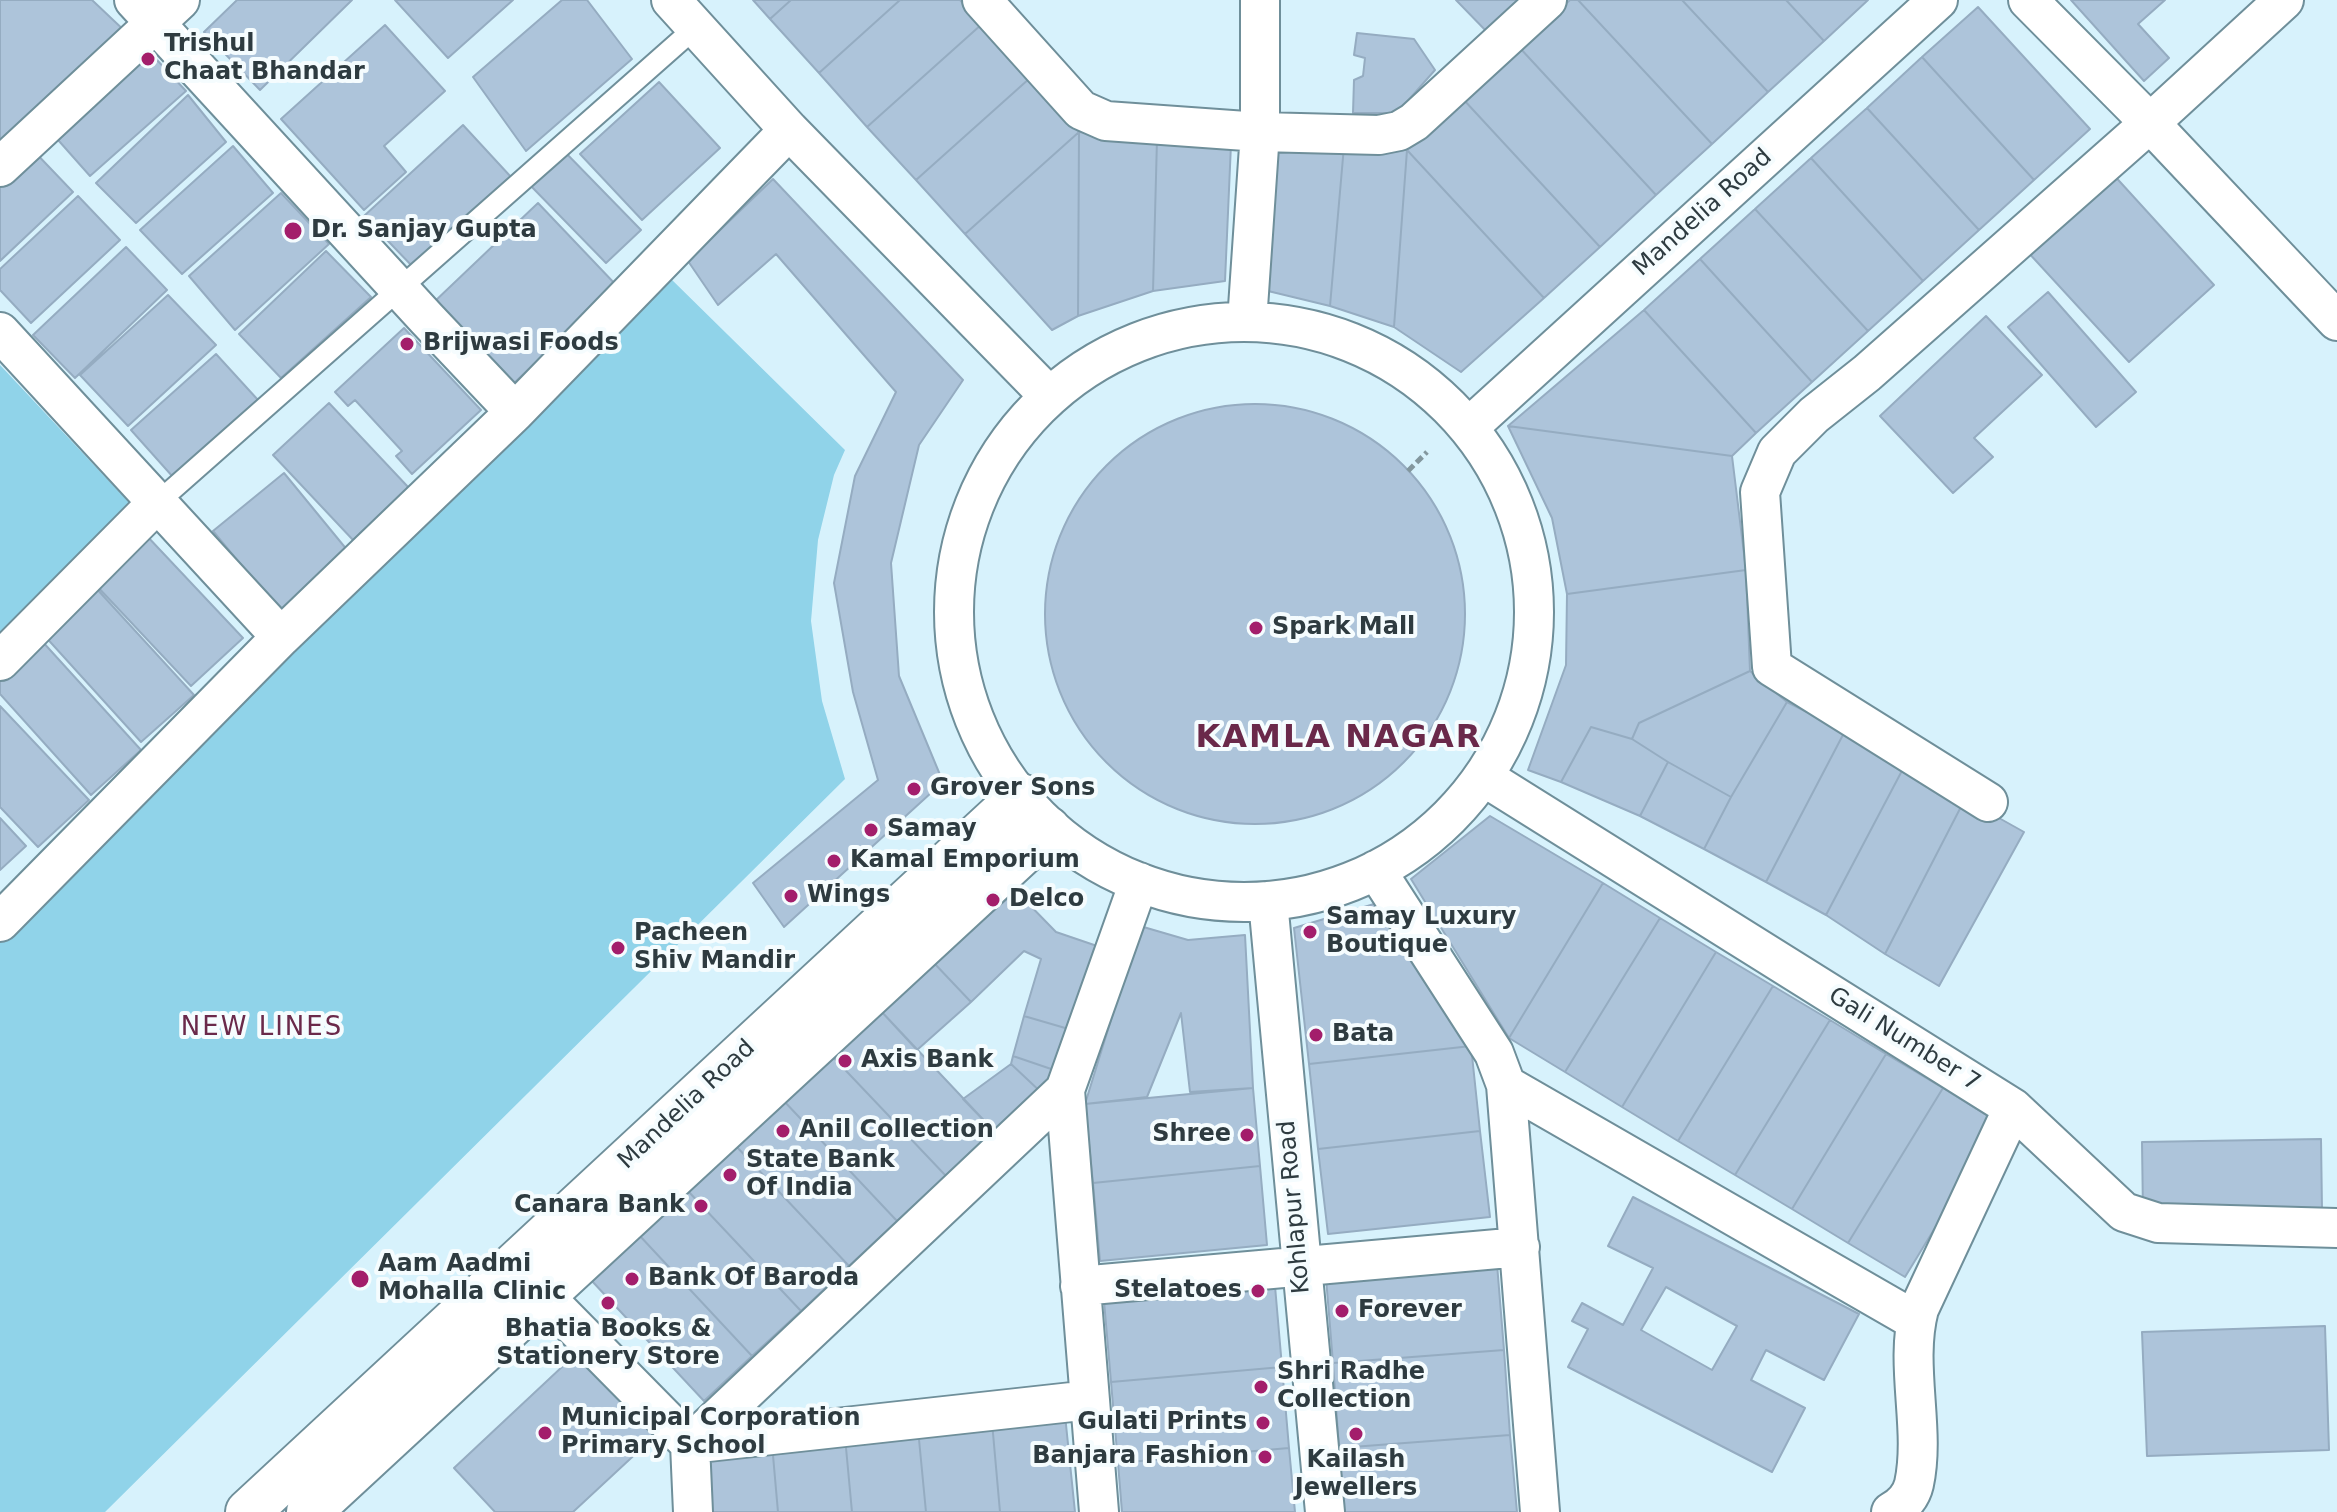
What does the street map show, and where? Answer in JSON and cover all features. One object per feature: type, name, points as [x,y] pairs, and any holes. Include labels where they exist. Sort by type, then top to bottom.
[{"type":"street","points":[[982,0],[1081,110],[1094,117],[1106,121],[1260,132],[1379,135],[1399,131],[1414,122],[1547,0]]},
{"type":"street","points":[[1247,322],[1260,132],[1260,0]]},
{"type":"street","name":"Mandelia Road","points":[[1469,427],[1938,0]]},
{"type":"street","points":[[2028,0],[2150,123],[2337,321]]},
{"type":"street","points":[[1988,802],[1772,667],[1760,492],[1777,452],[1814,415],[1867,373],[2284,0]]},
{"type":"street","points":[[0,167],[156,8],[400,289],[515,412]]},
{"type":"street","points":[[684,14],[789,130],[1049,396]]},
{"type":"street","points":[[0,922],[281,637],[515,412],[789,130]]},
{"type":"street","points":[[1247,322],[1298,326],[1346,340],[1380,356],[1433,391],[1469,427],[1499,471],[1521,520],[1533,573],[1536,626],[1527,679],[1515,718],[1484,777],[1453,814],[1417,845],[1376,870],[1305,896],[1268,901],[1215,900],[1163,891],[1114,872],[1048,829],[998,769],[975,723],[959,674],[953,624],[955,573],[966,523],[986,476],[1014,433],[1049,396],[1083,369],[1161,333],[1204,325],[1247,322]]},
{"type":"street","points":[[0,332],[281,637]]},
{"type":"street","points":[[0,661],[157,503]]},
{"type":"street","name":"Gali Number 7","points":[[1484,777],[2013,1108],[2124,1212],[2158,1223],[2337,1228]]},
{"type":"street","name":"Mandelia Road","points":[[248,1512],[1021,796]]},
{"type":"street","name":"Mandelia Road","points":[[309,1512],[1048,829]]},
{"type":"street","points":[[1376,870],[1494,1053],[1506,1085],[1540,1512]]},
{"type":"street","points":[[1099,1512],[1065,1090],[1139,882]]},
{"type":"street","name":"Kohlapur Road","points":[[1268,901],[1325,1512]]},
{"type":"street","points":[[1506,1085],[1916,1321]]},
{"type":"street","points":[[690,1444],[1065,1090]]},
{"type":"street","points":[[1891,1512],[1905,1502],[1914,1487],[1914,1337],[1919,1309],[2013,1108]]},
{"type":"street","points":[[1080,1286],[1520,1247]]},
{"type":"street","points":[[544,1296],[690,1444],[693,1512]]},
{"type":"street","points":[[690,1444],[1090,1400]]},
{"type":"lane","points":[[157,503],[400,289],[684,14]]},
{"type":"path","points":[[1408,471],[1427,452]]},
{"type":"shaded area","points":[[668,276],[845,450],[834,475],[818,540],[811,621],[822,701],[845,779],[105,1512],[0,1512],[0,938]]},
{"type":"shaded area","points":[[0,365],[139,513],[0,642]]},
{"type":"building","points":[[0,0],[92,0],[129,35],[0,152]]},
{"type":"building","points":[[237,0],[352,0],[260,90],[204,32]]},
{"type":"building","points":[[395,0],[513,0],[448,58]]},
{"type":"building","points":[[562,0],[587,0],[632,59],[526,151],[473,77]]},
{"type":"building","points":[[753,0],[791,0],[770,19]]},
{"type":"building","points":[[791,0],[900,0],[819,73],[770,19]]},
{"type":"building","points":[[900,0],[960,0],[982,24],[867,127],[819,73]]},
{"type":"building","points":[[1456,0],[1526,0],[1490,35]]},
{"type":"building","points":[[1570,0],[1578,0],[1712,144],[1656,195],[1519,47]]},
{"type":"building","points":[[1578,0],[1682,0],[1768,92],[1712,144]]},
{"type":"building","points":[[1682,0],[1786,0],[1824,41],[1768,92]]},
{"type":"building","points":[[1786,0],[1868,0],[1824,41]]},
{"type":"building","points":[[2071,0],[2165,0],[2138,24],[2169,58],[2144,81]]},
{"type":"building","points":[[1978,7],[2090,129],[2034,180],[1922,57]]},
{"type":"building","points":[[982,24],[1030,78],[916,180],[867,127]]},
{"type":"building","points":[[385,25],[445,91],[384,146],[406,172],[364,210],[281,119]]},
{"type":"building","points":[[1357,33],[1414,39],[1435,70],[1397,113],[1353,113],[1354,80],[1363,76],[1365,58],[1354,55]]},
{"type":"building","points":[[142,44],[186,91],[90,176],[51,132]]},
{"type":"building","points":[[1519,47],[1656,195],[1600,247],[1463,99]]},
{"type":"building","points":[[1922,57],[2034,180],[1979,230],[1867,108]]},
{"type":"building","points":[[1030,78],[1079,132],[965,234],[916,180]]},
{"type":"building","points":[[659,82],[720,148],[642,220],[580,154]]},
{"type":"building","points":[[188,95],[226,142],[136,223],[96,183]]},
{"type":"building","points":[[1463,99],[1600,247],[1544,298],[1407,150]]},
{"type":"building","points":[[1867,108],[1979,230],[1923,281],[1811,158]]},
{"type":"building","points":[[463,125],[511,177],[413,267],[364,216]]},
{"type":"building","points":[[1079,132],[1078,316],[1052,330],[965,234]]},
{"type":"building","points":[[1079,132],[1157,139],[1153,291],[1078,316]]},
{"type":"building","points":[[1157,139],[1231,144],[1225,281],[1153,291]]},
{"type":"building","points":[[1277,140],[1344,146],[1330,306],[1268,291]]},
{"type":"building","points":[[233,146],[273,193],[182,274],[140,230]]},
{"type":"building","points":[[1344,146],[1407,150],[1394,327],[1330,306]]},
{"type":"building","points":[[30,147],[73,192],[0,261],[0,175]]},
{"type":"building","points":[[562,149],[641,230],[606,263],[527,182]]},
{"type":"building","points":[[1407,150],[1544,298],[1461,372],[1394,327]]},
{"type":"building","points":[[1811,158],[1923,281],[1868,331],[1755,209]]},
{"type":"building","points":[[2111,172],[2214,285],[2129,362],[2026,250]]},
{"type":"building","points":[[773,179],[963,380],[919,445],[891,563],[899,676],[943,782],[784,927],[753,883],[878,780],[853,692],[834,583],[855,476],[896,392],[776,254],[718,305],[688,261]]},
{"type":"building","points":[[281,193],[329,244],[235,330],[189,276]]},
{"type":"building","points":[[78,196],[120,240],[31,323],[0,290],[0,269]]},
{"type":"building","points":[[538,203],[617,286],[512,385],[433,303]]},
{"type":"building","points":[[1755,209],[1868,331],[1812,382],[1700,259]]},
{"type":"building","points":[[126,247],[167,290],[75,378],[33,335]]},
{"type":"building","points":[[326,251],[371,297],[281,378],[239,334]]},
{"type":"building","points":[[1700,259],[1812,382],[1756,433],[1644,310]]},
{"type":"building","points":[[2048,292],[2136,392],[2096,427],[2008,327]]},
{"type":"building","points":[[168,295],[216,345],[128,426],[80,375]]},
{"type":"building","points":[[1644,310],[1756,433],[1732,456],[1508,426]]},
{"type":"building","points":[[1986,316],[2042,375],[1974,438],[1993,457],[1953,493],[1880,416]]},
{"type":"building","points":[[404,328],[481,410],[412,474],[396,456],[402,451],[355,400],[348,406],[335,392]]},
{"type":"building","points":[[216,354],[258,400],[173,477],[131,430]]},
{"type":"building","points":[[329,403],[409,488],[353,540],[273,455]]},
{"type":"building","points":[[1255,404],[1296,408],[1335,420],[1372,440],[1403,466],[1429,497],[1449,534],[1461,573],[1465,614],[1461,655],[1449,694],[1429,731],[1403,762],[1372,788],[1335,808],[1296,820],[1255,824],[1214,820],[1175,808],[1138,788],[1107,762],[1081,731],[1061,694],[1049,655],[1045,614],[1049,573],[1061,534],[1081,497],[1107,466],[1138,440],[1175,420],[1214,408]]},
{"type":"building","points":[[1508,426],[1732,456],[1746,570],[1567,594],[1552,518]]},
{"type":"building","points":[[284,473],[357,562],[286,619],[213,531]]},
{"type":"building","points":[[146,535],[243,638],[191,686],[94,583]]},
{"type":"building","points":[[1746,570],[1750,671],[1639,723],[1632,739],[1591,727],[1561,782],[1528,770],[1566,665],[1567,594]]},
{"type":"building","points":[[95,587],[194,695],[141,742],[43,634]]},
{"type":"building","points":[[41,640],[141,750],[91,795],[0,694],[0,677]]},
{"type":"building","points":[[1750,671],[1787,702],[1731,797],[1632,739],[1639,723]]},
{"type":"building","points":[[1787,702],[1845,731],[1766,882],[1704,849]]},
{"type":"building","points":[[0,706],[89,800],[38,847],[0,807]]},
{"type":"building","points":[[1591,727],[1632,739],[1668,762],[1640,816],[1561,782]]},
{"type":"building","points":[[1845,731],[1905,765],[1826,915],[1766,882]]},
{"type":"building","points":[[1668,762],[1731,797],[1704,849],[1640,816]]},
{"type":"building","points":[[1905,765],[1965,799],[1885,954],[1826,915]]},
{"type":"building","points":[[1965,799],[2024,832],[1939,986],[1885,954]]},
{"type":"building","points":[[1490,816],[1603,883],[1509,1038],[1411,879]]},
{"type":"building","points":[[0,818],[26,846],[0,870]]},
{"type":"building","points":[[1603,883],[1660,918],[1565,1072],[1509,1038]]},
{"type":"building","points":[[1016,891],[1056,932],[1100,947],[1072,1030],[1024,1016],[1041,959],[1024,951],[971,1002],[934,963]]},
{"type":"building","points":[[1374,904],[1471,1046],[1309,1064],[1294,928]]},
{"type":"building","points":[[1660,918],[1716,952],[1622,1107],[1565,1072]]},
{"type":"building","points":[[1140,926],[1188,940],[1245,935],[1253,1088],[1190,1092],[1181,1013],[1147,1097],[1085,1104]]},
{"type":"building","points":[[1716,952],[1773,986],[1678,1141],[1622,1107]]},
{"type":"building","points":[[934,963],[971,1002],[917,1050],[880,1010]]},
{"type":"building","points":[[1773,986],[1830,1020],[1735,1175],[1678,1141]]},
{"type":"building","points":[[880,1010],[994,1131],[946,1176],[831,1055]]},
{"type":"building","points":[[1024,1016],[1072,1030],[1057,1071],[1013,1056]]},
{"type":"building","points":[[1830,1020],[1886,1054],[1792,1209],[1735,1175]]},
{"type":"building","points":[[1471,1046],[1480,1131],[1318,1149],[1309,1064]]},
{"type":"building","points":[[1886,1054],[1943,1088],[1848,1243],[1792,1209]]},
{"type":"building","points":[[831,1055],[946,1176],[897,1221],[783,1100]]},
{"type":"building","points":[[1013,1056],[1057,1071],[1044,1095],[1011,1064]]},
{"type":"building","points":[[1011,1064],[1044,1095],[994,1131],[963,1099]]},
{"type":"building","points":[[1253,1088],[1260,1166],[1093,1183],[1085,1104]]},
{"type":"building","points":[[1943,1088],[1999,1123],[1905,1277],[1848,1243]]},
{"type":"building","points":[[783,1100],[897,1221],[849,1266],[735,1145]]},
{"type":"building","points":[[1480,1131],[1490,1217],[1328,1234],[1318,1149]]},
{"type":"building","points":[[2321,1139],[2322,1211],[2143,1214],[2142,1142]]},
{"type":"building","points":[[735,1145],[849,1266],[801,1311],[687,1190]]},
{"type":"building","points":[[1260,1166],[1267,1245],[1100,1261],[1093,1183]]},
{"type":"building","points":[[687,1190],[801,1311],[752,1356],[639,1235]]},
{"type":"building","points":[[1633,1197],[1859,1314],[1824,1380],[1766,1350],[1751,1380],[1805,1408],[1772,1472],[1568,1367],[1588,1329],[1572,1321],[1582,1303],[1623,1325],[1653,1268],[1608,1246]],"holes":[[[1666,1287],[1737,1326],[1712,1370],[1641,1330]]]},
{"type":"building","points":[[639,1235],[752,1356],[704,1401],[591,1280]]},
{"type":"building","points":[[1497,1264],[1504,1350],[1333,1363],[1326,1278]]},
{"type":"building","points":[[1275,1286],[1282,1367],[1111,1382],[1104,1301]]},
{"type":"building","points":[[2325,1326],[2329,1450],[2147,1456],[2142,1332]]},
{"type":"building","points":[[1504,1350],[1510,1435],[1339,1448],[1333,1363]]},
{"type":"building","points":[[579,1351],[657,1434],[573,1512],[495,1512],[454,1468]]},
{"type":"building","points":[[1282,1367],[1289,1448],[1118,1463],[1111,1382]]},
{"type":"building","points":[[1065,1415],[1075,1512],[1000,1512],[992,1422]]},
{"type":"building","points":[[992,1422],[1000,1512],[926,1512],[918,1429]]},
{"type":"building","points":[[918,1429],[926,1512],[852,1512],[845,1437]]},
{"type":"building","points":[[1510,1435],[1517,1512],[1344,1512],[1339,1448]]},
{"type":"building","points":[[845,1437],[852,1512],[778,1512],[772,1444]]},
{"type":"building","points":[[772,1444],[778,1512],[704,1512],[698,1451]]},
{"type":"building","points":[[1289,1448],[1295,1512],[1122,1512],[1118,1463]]},
{"type":"place","name":"Trishul Chaat Bhandar","points":[[148,59]]},
{"type":"place","name":"Dr. Sanjay Gupta","points":[[293,231]]},
{"type":"place","name":"Brijwasi Foods","points":[[407,344]]},
{"type":"place","name":"Spark Mall","points":[[1256,628]]},
{"type":"place","name":"Grover Sons","points":[[914,789]]},
{"type":"place","name":"Samay","points":[[871,830]]},
{"type":"place","name":"Kamal Emporium","points":[[834,861]]},
{"type":"place","name":"Wings","points":[[791,896]]},
{"type":"place","name":"Delco","points":[[993,900]]},
{"type":"place","name":"Samay Luxury Boutique","points":[[1310,932]]},
{"type":"place","name":"Pacheen Shiv Mandir","points":[[618,948]]},
{"type":"place","name":"Bata","points":[[1316,1035]]},
{"type":"place","name":"Axis Bank","points":[[845,1061]]},
{"type":"place","name":"Anil Collection","points":[[783,1131]]},
{"type":"place","name":"Shree","points":[[1247,1135]]},
{"type":"place","name":"State Bank Of India","points":[[730,1175]]},
{"type":"place","name":"Canara Bank","points":[[701,1206]]},
{"type":"place","name":"Aam Aadmi Mohalla Clinic","points":[[360,1279]]},
{"type":"place","name":"Bank Of Baroda","points":[[632,1279]]},
{"type":"place","name":"Stelatoes","points":[[1258,1291]]},
{"type":"place","name":"Bhatia Books & Stationery Store","points":[[608,1303]]},
{"type":"place","name":"Forever","points":[[1342,1311]]},
{"type":"place","name":"Shri Radhe Collection","points":[[1261,1387]]},
{"type":"place","name":"Gulati Prints","points":[[1263,1423]]},
{"type":"place","name":"Municipal Corporation Primary School","points":[[545,1433]]},
{"type":"place","name":"Kailash Jewellers","points":[[1356,1434]]},
{"type":"place","name":"Banjara Fashion","points":[[1265,1457]]},
{"type":"district","name":"KAMLA NAGAR","points":[[1339,739]]},
{"type":"district","name":"NEW LINES","points":[[262,1028]]}]
